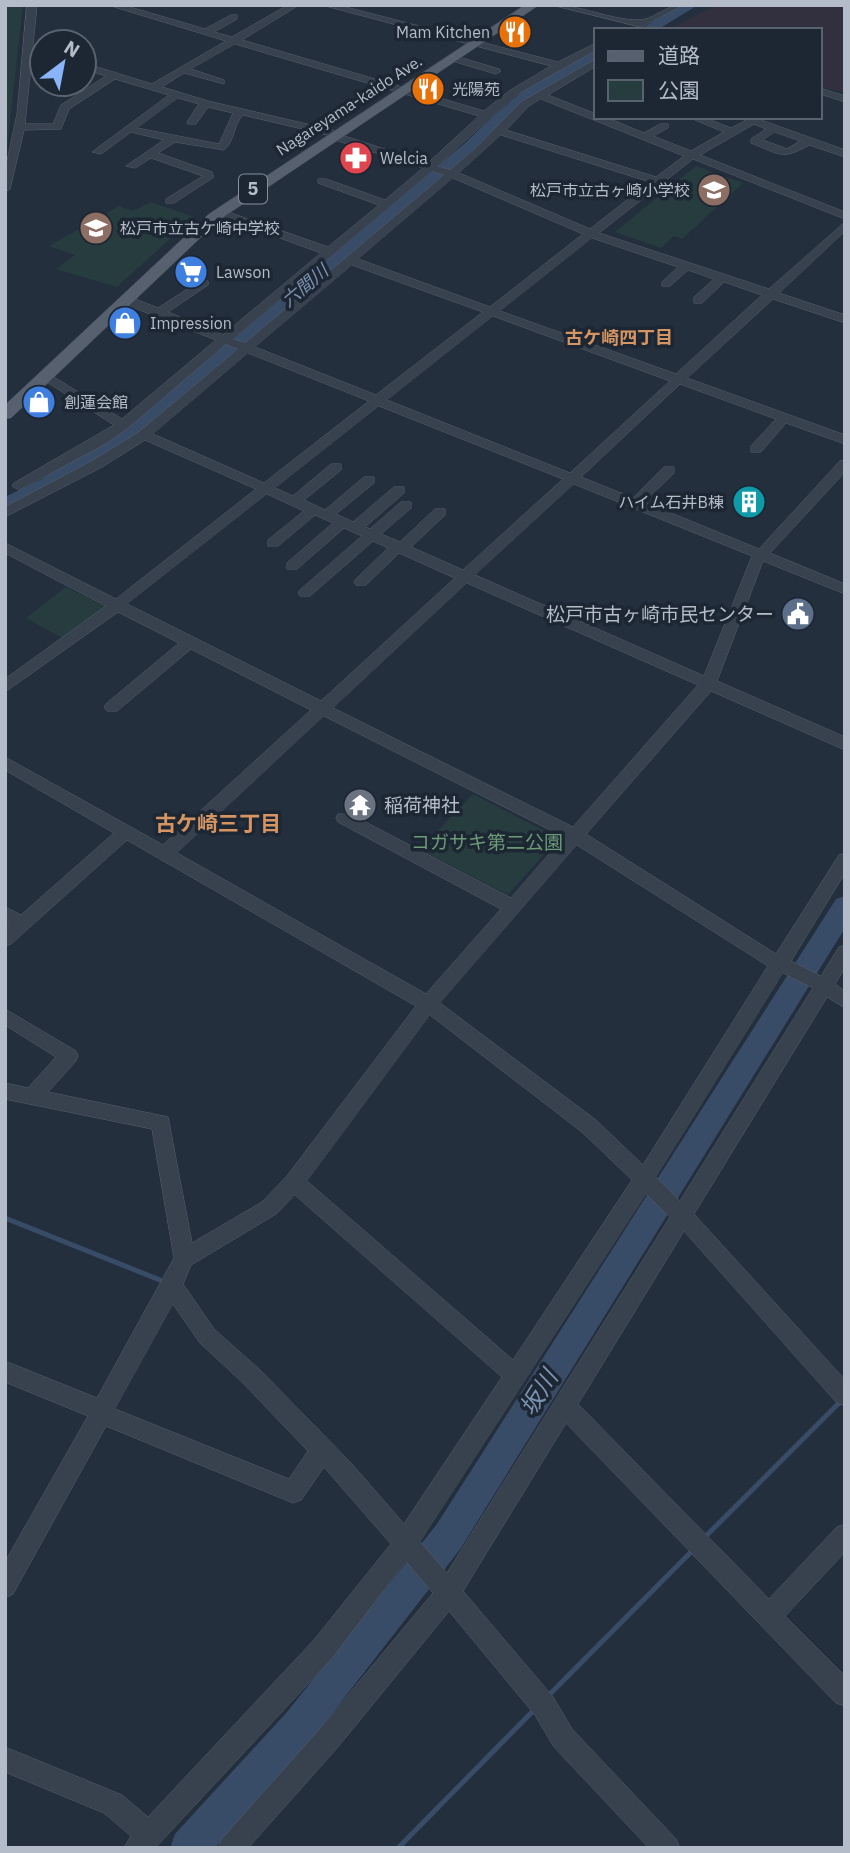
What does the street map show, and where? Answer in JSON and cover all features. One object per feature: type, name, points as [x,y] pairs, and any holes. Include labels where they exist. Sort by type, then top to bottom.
[{"type":"main road","name":"Nagareyama-kaido Ave.","points":[[5,414],[221,213],[452,58],[541,6]]},
{"type":"street","points":[[5,189],[12,169],[31,51],[26,33],[32,5]]},
{"type":"street","points":[[112,5],[487,115]]},
{"type":"street","points":[[152,88],[295,5]]},
{"type":"street","points":[[326,5],[561,65]]},
{"type":"street","points":[[541,6],[637,28],[678,5]]},
{"type":"street","points":[[206,33],[234,17]]},
{"type":"street","points":[[19,485],[100,441],[123,425],[387,204],[516,90],[594,47]]},
{"type":"street","points":[[452,58],[493,68]]},
{"type":"street","points":[[5,513],[97,464],[144,435],[452,174],[517,112],[594,63]]},
{"type":"street","points":[[183,70],[221,82]]},
{"type":"street","points":[[98,71],[205,103],[335,135],[452,174],[592,234],[845,318]]},
{"type":"street","points":[[19,127],[57,127],[65,107],[113,76]]},
{"type":"street","points":[[822,92],[845,99]]},
{"type":"street","points":[[97,152],[176,95]]},
{"type":"street","points":[[540,95],[594,117]]},
{"type":"street","points":[[192,122],[205,103]]},
{"type":"street","points":[[130,130],[220,148],[224,145],[234,117],[242,110]]},
{"type":"street","points":[[599,119],[845,216]]},
{"type":"street","points":[[698,119],[732,132]]},
{"type":"street","points":[[5,687],[117,605],[658,180],[750,119]]},
{"type":"street","points":[[753,119],[845,154]]},
{"type":"street","points":[[644,137],[664,126]]},
{"type":"street","points":[[774,128],[755,141],[788,153],[808,141]]},
{"type":"street","points":[[499,131],[658,180]]},
{"type":"street","points":[[131,166],[173,139]]},
{"type":"street","points":[[150,154],[208,174],[209,177],[170,201]]},
{"type":"street","points":[[322,181],[387,204]]},
{"type":"street","points":[[221,213],[330,252]]},
{"type":"street","points":[[165,854],[845,225]]},
{"type":"street","points":[[350,260],[845,440]]},
{"type":"street","points":[[666,284],[686,266]]},
{"type":"street","points":[[698,300],[722,278]]},
{"type":"street","points":[[159,313],[204,283]]},
{"type":"street","points":[[126,300],[845,589]]},
{"type":"street","points":[[45,377],[123,425]]},
{"type":"street","points":[[755,449],[784,418]]},
{"type":"street","points":[[144,435],[845,744]]},
{"type":"street","points":[[184,1258],[269,1208],[294,1182],[428,1004],[708,684],[760,555],[845,464]]},
{"type":"street","points":[[295,500],[336,467]]},
{"type":"street","points":[[635,504],[669,470]]},
{"type":"street","points":[[273,543],[369,480]]},
{"type":"street","points":[[292,566],[399,490]]},
{"type":"street","points":[[304,593],[406,505]]},
{"type":"street","points":[[361,582],[440,512]]},
{"type":"street","points":[[5,547],[575,835],[780,964],[825,986],[845,1001]]},
{"type":"street","points":[[112,707],[190,642]]},
{"type":"street","points":[[5,764],[428,1004],[589,1126],[679,1214],[841,1387]]},
{"type":"street","points":[[344,818],[511,906]]},
{"type":"street","points":[[5,939],[125,832]]},
{"type":"street","points":[[5,1759],[113,1804],[143,1841],[323,1650],[408,1547],[515,1375],[646,1183],[845,859]]},
{"type":"street","points":[[5,914],[22,924]]},
{"type":"street","points":[[231,1848],[328,1739],[445,1588],[564,1405],[679,1214],[845,952]]},
{"type":"street","points":[[5,1016],[69,1056],[32,1096]]},
{"type":"street","points":[[5,1091],[161,1123],[184,1258],[172,1285],[5,1586]]},
{"type":"street","points":[[294,1182],[515,1375]]},
{"type":"street","points":[[172,1285],[207,1336],[251,1376],[323,1451],[445,1588],[540,1702],[564,1738],[667,1848]]},
{"type":"street","points":[[5,1371],[293,1492],[323,1451]]},
{"type":"street","points":[[564,1405],[845,1694]]},
{"type":"street","points":[[769,1616],[845,1535]]},
{"type":"shaded area","points":[[716,5],[845,5],[845,93],[822,87],[822,28],[672,28]]},
{"type":"green space","points":[[5,5],[23,5],[5,167]]},
{"type":"green space","points":[[696,166],[743,183],[682,239],[674,236],[661,248],[615,232]]},
{"type":"green space","points":[[151,202],[194,217],[117,287],[56,269],[75,255],[49,246],[119,206],[133,211]]},
{"type":"green space","points":[[66,587],[106,607],[64,639],[26,618]]},
{"type":"green space","name":"コガサキ第二公園","points":[[473,794],[558,838],[508,895],[420,849]]},
{"type":"waterway","name":"六間川","points":[[650,28],[691,5]]},
{"type":"waterway","name":"六間川","points":[[5,505],[47,484],[130,433],[515,106],[544,84],[594,56]]},
{"type":"waterway","name":"坂川","points":[[189,1848],[300,1725],[449,1536],[845,906]]},
{"type":"waterway","points":[[5,1218],[160,1280]]},
{"type":"waterway","points":[[704,1538],[841,1401]]},
{"type":"waterway","points":[[546,1698],[693,1550]]},
{"type":"waterway","points":[[398,1848],[535,1709]]},
{"type":"place","name":"Mam Kitchen","points":[[515,32]]},
{"type":"place","name":"光陽苑","points":[[428,89]]},
{"type":"place","name":"Welcia","points":[[356,158]]},
{"type":"place","name":"松戸市立古ヶ崎小学校","points":[[714,190]]},
{"type":"place","name":"松戸市立古ケ崎中学校","points":[[96,228]]},
{"type":"place","name":"Lawson","points":[[191,272]]},
{"type":"place","name":"Impression","points":[[125,323]]},
{"type":"place","name":"創蓮会館","points":[[39,402]]},
{"type":"place","name":"ハイム石井B棟","points":[[749,502]]},
{"type":"place","name":"松戸市古ヶ崎市民センター","points":[[798,614]]},
{"type":"place","name":"稲荷神社","points":[[360,805]]},
{"type":"district","name":"古ケ崎四丁目","points":[[619,338]]},
{"type":"district","name":"古ケ崎三丁目","points":[[218,824]]}]
